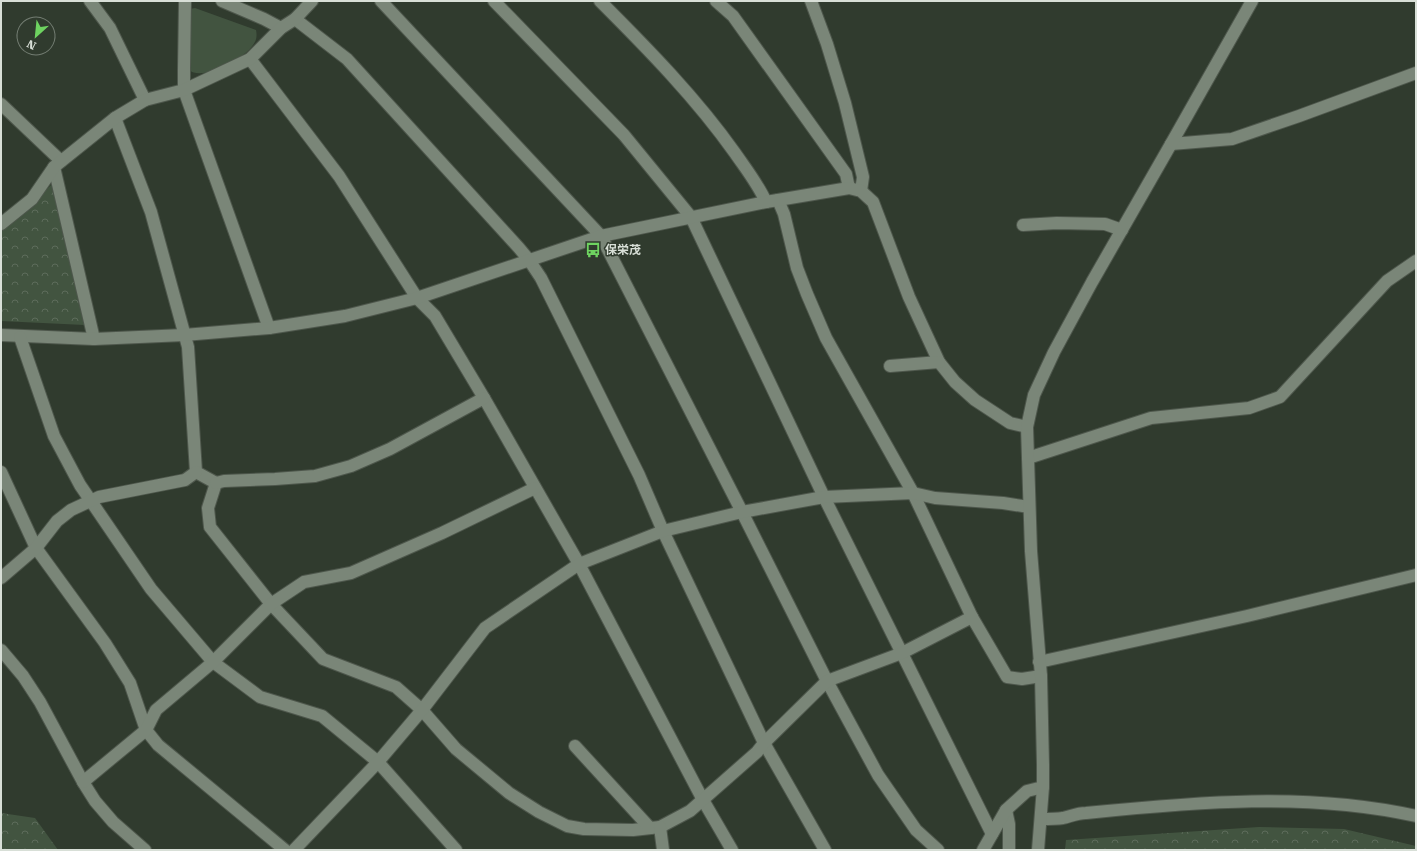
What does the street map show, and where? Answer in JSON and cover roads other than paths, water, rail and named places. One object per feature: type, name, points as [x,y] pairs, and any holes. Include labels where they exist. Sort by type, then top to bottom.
[{"type":"street","points":[[90,1],[110,28],[145,100]]},
{"type":"street","points":[[185,1],[184,90],[269,328]]},
{"type":"street","points":[[222,1],[264,19],[280,28]]},
{"type":"street","points":[[1,224],[32,199],[57,164],[115,118],[145,100],[184,90],[250,59],[280,28],[295,19],[312,1]]},
{"type":"street","points":[[381,1],[601,236],[827,681],[878,775],[916,830],[938,850]]},
{"type":"street","points":[[494,1],[624,135],[691,217],[824,497],[992,834]]},
{"type":"street","points":[[600,1],[644,44],[716,126],[761,189],[784,214],[797,268],[826,338],[913,493],[972,617],[1007,677],[1022,678],[1040,676]]},
{"type":"street","points":[[716,1],[733,16],[846,174],[855,190],[873,202],[910,297],[938,362],[955,382],[975,400],[1010,423],[1027,427]]},
{"type":"street","points":[[811,1],[827,44],[845,103],[862,177],[855,190]]},
{"type":"street","points":[[1038,850],[1044,787],[1040,676],[1029,507],[1027,427],[1034,395],[1054,352],[1092,282],[1252,1]]},
{"type":"street","points":[[295,19],[347,59],[529,260],[541,278],[635,468],[663,531],[764,743],[825,850]]},
{"type":"street","points":[[250,59],[339,176],[417,298],[436,316],[579,564],[703,800],[732,850]]},
{"type":"street","points":[[1171,144],[1232,139],[1416,73]]},
{"type":"street","points":[[1,104],[57,164],[94,339]]},
{"type":"street","points":[[115,118],[151,212],[188,347],[196,472]]},
{"type":"street","points":[[1,335],[94,339],[184,335],[269,328],[345,316],[417,298],[601,236],[772,201],[855,190]]},
{"type":"street","points":[[1023,225],[1057,223],[1105,224],[1122,230]]},
{"type":"street","points":[[1028,458],[1151,418],[1249,408],[1280,397],[1388,282],[1416,262]]},
{"type":"street","points":[[20,337],[54,436],[80,485],[151,589],[213,662],[260,697],[322,716],[378,762],[456,850]]},
{"type":"street","points":[[890,366],[938,362]]},
{"type":"street","points":[[196,472],[216,483],[224,481],[315,476],[351,466],[390,449],[484,398]]},
{"type":"street","points":[[1,472],[36,548],[105,643],[130,683],[146,730],[158,745],[286,850]]},
{"type":"street","points":[[1,578],[36,548],[57,521],[71,510],[99,497],[185,480],[196,472]]},
{"type":"street","points":[[216,483],[208,508],[210,527],[271,604],[323,659],[396,687],[422,710],[456,748],[509,793],[538,812],[567,826],[584,829],[633,830],[655,828],[690,811],[757,752],[764,743],[827,681],[902,653],[972,617]]},
{"type":"street","points":[[83,782],[146,730],[156,710],[213,662],[271,604],[304,582],[351,573],[442,533],[535,488]]},
{"type":"street","points":[[294,850],[378,762],[422,710],[485,628],[579,564],[663,531],[742,512],[824,497],[913,493],[935,498],[1003,503],[1029,507]]},
{"type":"street","points":[[1039,662],[1247,616],[1416,575]]},
{"type":"street","points":[[1,650],[23,676],[40,702],[83,782],[95,801],[138,848]]},
{"type":"street","points":[[575,746],[655,828],[662,850]]},
{"type":"street","points":[[983,850],[1006,810],[1027,791],[1044,787]]},
{"type":"street","points":[[1041,819],[1063,818],[1084,813],[1211,802],[1257,800],[1295,801],[1370,808],[1416,816]]},
{"type":"street","points":[[1006,810],[1009,824],[1009,850]]},
{"type":"place","name":"保栄茂","points":[[593,250]]}]
